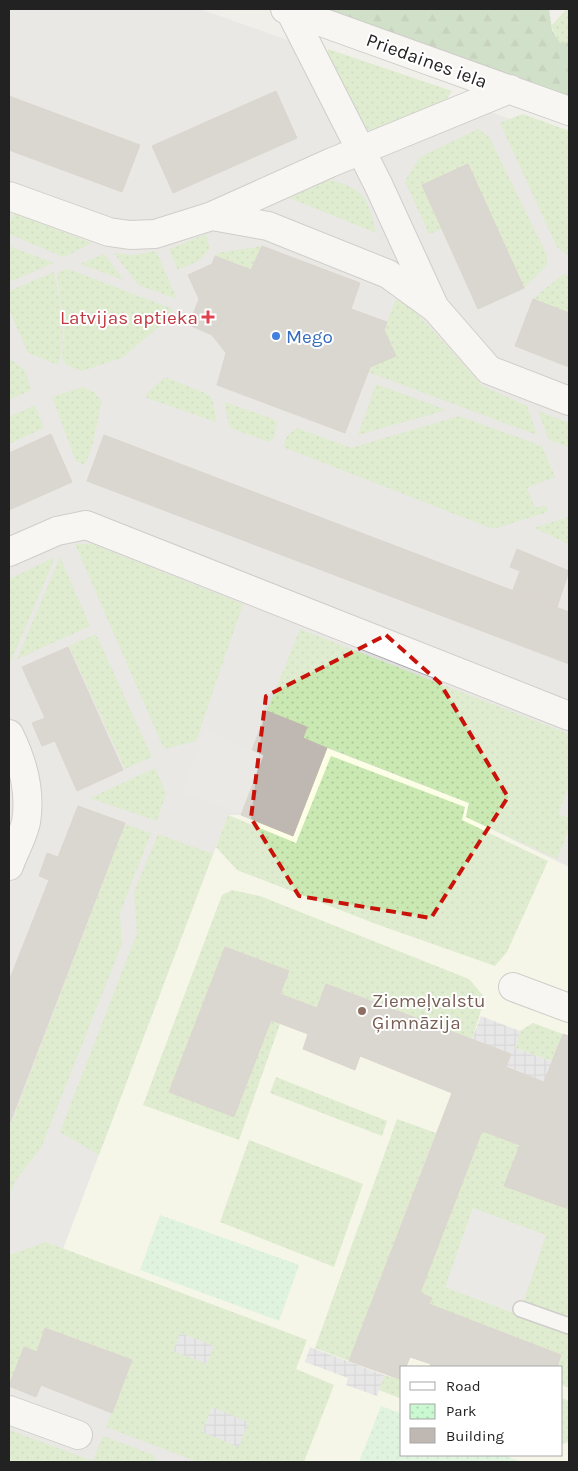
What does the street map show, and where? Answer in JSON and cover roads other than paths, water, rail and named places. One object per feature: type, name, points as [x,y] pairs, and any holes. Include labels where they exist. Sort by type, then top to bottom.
[{"type":"street","name":"Priedaines iela","points":[[287,10],[569,111]]},
{"type":"street","points":[[287,10],[378,184],[436,309]]},
{"type":"street","points":[[9,196],[109,232],[130,236],[155,234],[212,216],[510,89]]},
{"type":"street","points":[[212,216],[268,226],[388,274],[436,309],[489,370],[569,401]]},
{"type":"street","points":[[9,552],[57,530],[86,525],[569,716]]},
{"type":"street","points":[[9,734],[18,752],[26,791],[26,822],[9,866]]},
{"type":"street","points":[[512,987],[569,1008]]},
{"type":"street","points":[[9,1410],[78,1435]]},
{"type":"lane","points":[[522,1308],[569,1326]]},
{"type":"place","name":"Latvijas aptieka","points":[[208,317]]},
{"type":"place","name":"Mego","points":[[276,336]]},
{"type":"place","name":"Ziemeļvalstu Ģimnāzija","points":[[362,1011]]}]
